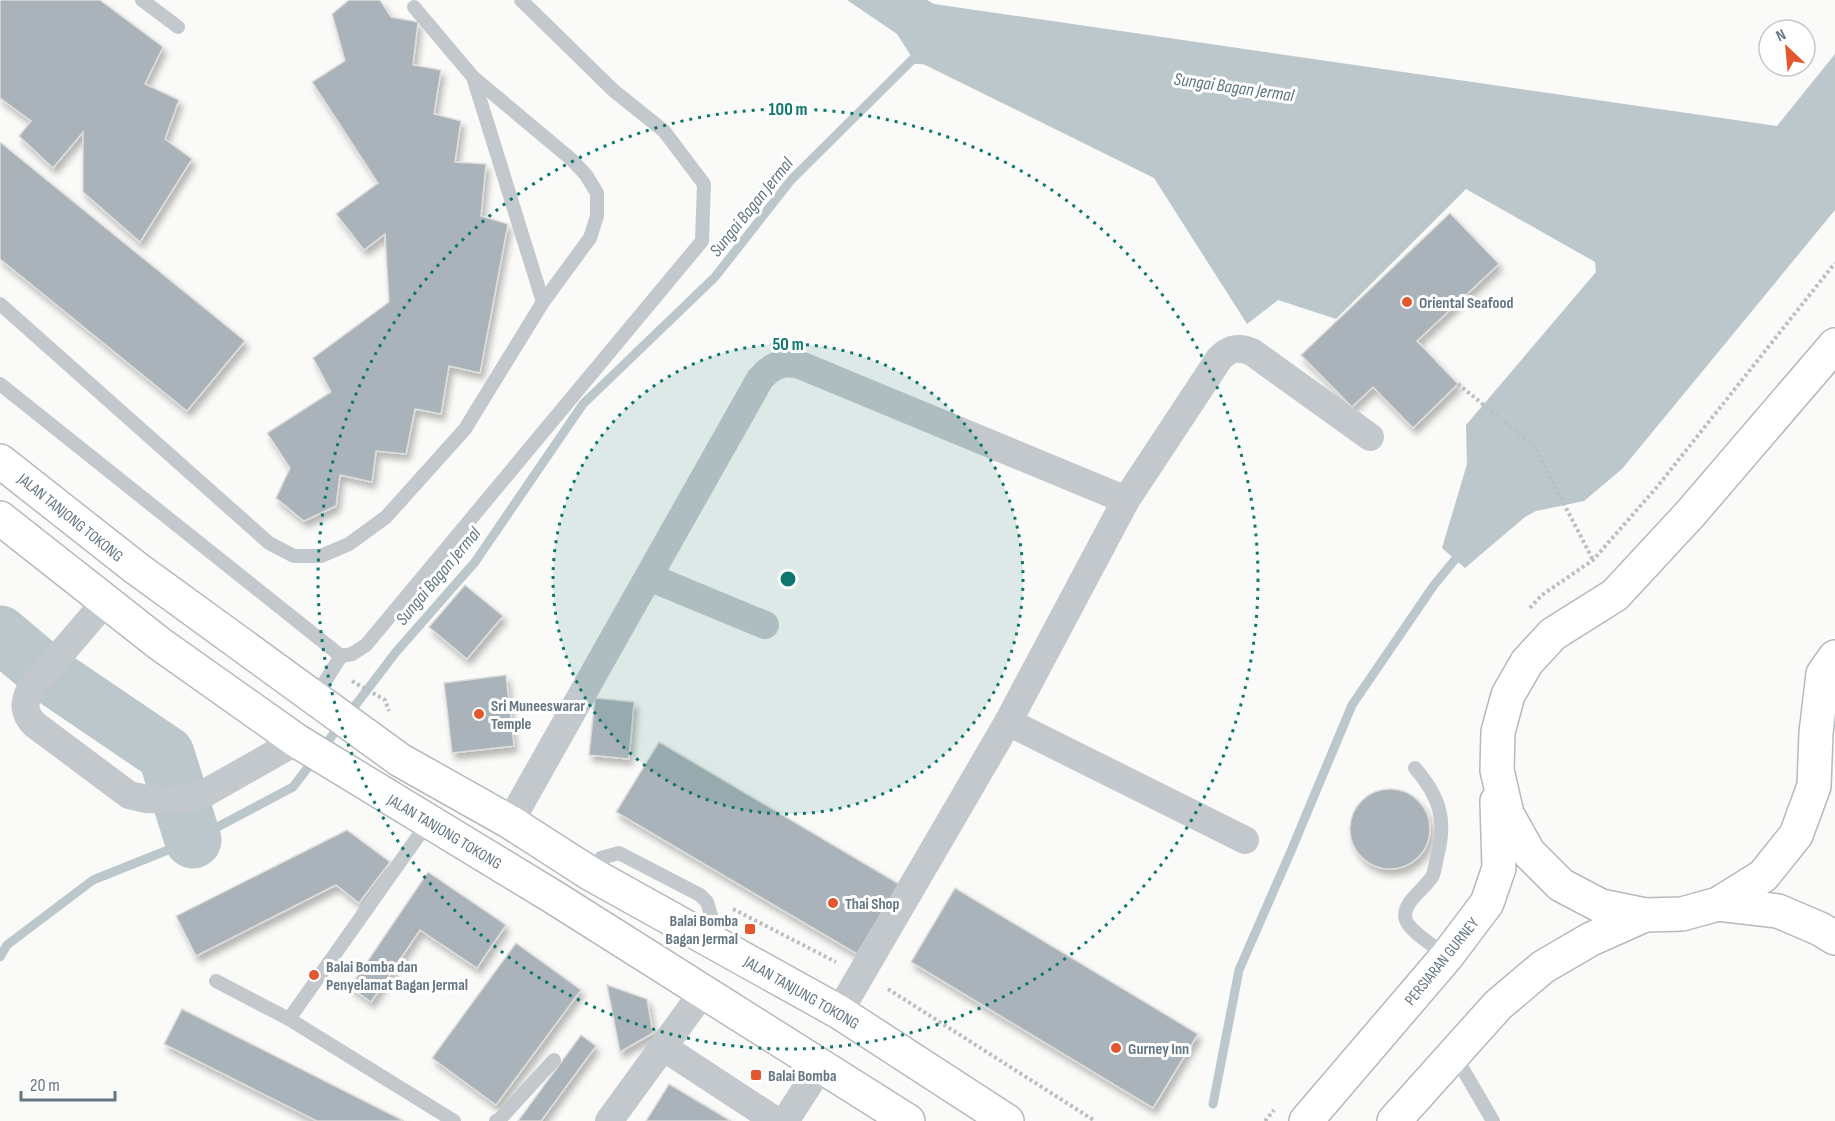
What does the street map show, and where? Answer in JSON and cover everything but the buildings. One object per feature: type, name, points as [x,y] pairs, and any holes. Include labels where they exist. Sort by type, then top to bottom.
[{"type":"main road","points":[[1835,345],[1817,369],[1691,513],[1615,595],[1553,634],[1527,662],[1508,695],[1498,732],[1497,770],[1507,814],[1529,853],[1561,885],[1601,906],[1645,915],[1682,914],[1718,904],[1762,876],[1796,835],[1814,786],[1816,734],[1823,674],[1835,657]]},
{"type":"main road","name":"JALAN TANJONG TOKONG","points":[[0,460],[135,568],[400,760],[510,822],[591,874]]},
{"type":"main road","name":"JALAN TANJONG TOKONG","points":[[0,518],[105,602],[297,741],[555,898],[908,1121]]},
{"type":"main road","points":[[1816,734],[1835,790]]},
{"type":"main road","name":"PERSIARAN GURNEY","points":[[1306,1121],[1447,956],[1487,903],[1499,868],[1497,770]]},
{"type":"main road","name":"JALAN TANJUNG TOKONG","points":[[591,874],[839,1012],[1007,1121]]},
{"type":"main road","points":[[1718,904],[1778,911],[1835,938]]},
{"type":"main road","points":[[1394,1121],[1498,1005],[1543,967],[1591,939],[1645,915]]},
{"type":"street","points":[[839,1012],[1008,722],[1126,500],[1218,359],[1225,352],[1234,348],[1243,348],[1252,352],[1370,437]]},
{"type":"street","points":[[510,822],[760,379],[778,364],[800,365],[1126,500]]},
{"type":"street","points":[[649,577],[765,625]]},
{"type":"street","points":[[105,602],[39,679],[25,699],[24,708],[27,717],[34,724],[129,795],[146,799],[170,800],[200,796],[297,741]]},
{"type":"street","points":[[1008,722],[1245,840]]},
{"type":"street","points":[[609,1121],[703,992]]},
{"type":"street","points":[[663,1047],[773,1119],[781,1120],[789,1115],[820,1067]]},
{"type":"lane","points":[[142,0],[178,27]]},
{"type":"lane","points":[[0,384],[341,656],[352,654],[366,645],[702,241],[704,184],[664,131],[613,90],[521,0]]},
{"type":"lane","points":[[0,304],[269,543],[294,556],[321,556],[349,544],[386,518],[465,429],[543,302],[590,238],[597,216],[597,193],[586,175],[571,159],[473,77],[414,7]]},
{"type":"lane","points":[[473,77],[543,302]]},
{"type":"lane","points":[[321,704],[341,656]]},
{"type":"lane","points":[[1415,768],[1428,783],[1436,798],[1442,818],[1441,842],[1433,875],[1407,907],[1405,918],[1410,928],[1447,956]]},
{"type":"lane","points":[[289,1019],[429,821]]},
{"type":"lane","points":[[216,981],[289,1019],[454,1121]]},
{"type":"lane","points":[[1454,1054],[1493,1121]]},
{"type":"lane","points":[[496,1121],[554,1060]]},
{"type":"path","points":[[1458,384],[1534,447],[1593,560]]},
{"type":"water","points":[[847,0],[927,0],[934,4],[1777,126],[1835,54],[1835,210],[1622,469],[1584,501],[1536,511],[1525,517],[1465,568],[1442,548],[1467,464],[1466,425],[1596,272],[1595,262],[1466,189],[1336,319],[1278,300],[1247,324],[1154,178],[913,59],[897,34]]},
{"type":"waterway","name":"Sungai Bagan Jermal","points":[[0,957],[7,945],[93,880],[193,840],[293,787],[396,652],[475,562],[583,404],[715,277],[791,180],[913,59],[925,60]]},
{"type":"waterway","points":[[1213,1104],[1239,970],[1352,705],[1434,585],[1463,550]]},
{"type":"waterway","points":[[0,634],[45,672],[166,754],[193,840]]},
{"type":"place","name":"Oriental Seafood","points":[[1407,302]]},
{"type":"place","name":"Sri Muneeswarar Temple","points":[[479,714]]},
{"type":"place","name":"Thai Shop","points":[[833,903]]},
{"type":"place","name":"Balai Bomba Bagan Jermal","points":[[750,929]]},
{"type":"place","name":"Balai Bomba dan Penyelamat Bagan Jermal","points":[[314,975]]},
{"type":"place","name":"Gurney Inn","points":[[1116,1048]]},
{"type":"place","name":"Balai Bomba","points":[[756,1075]]}]
